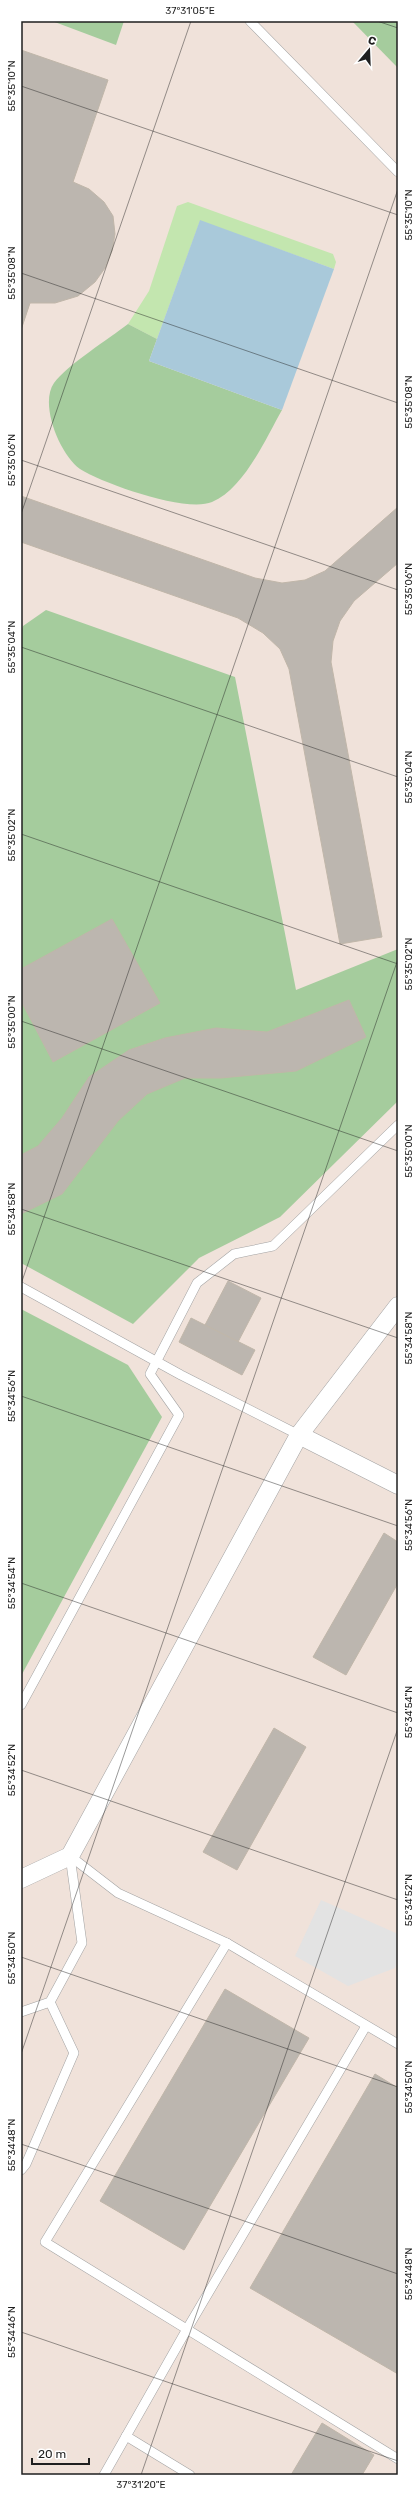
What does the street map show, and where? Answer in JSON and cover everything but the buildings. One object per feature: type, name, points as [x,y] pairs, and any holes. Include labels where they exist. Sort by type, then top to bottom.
[{"type":"street","points":[[21,1879],[70,1856],[299,1435],[398,1306]]},
{"type":"street","points":[[299,1435],[398,1484]]},
{"type":"lane","points":[[250,21],[398,172]]},
{"type":"lane","points":[[21,1705],[178,1415],[150,1374],[197,1283],[234,1254],[273,1246],[398,1125]]},
{"type":"lane","points":[[21,1287],[157,1361],[299,1435]]},
{"type":"lane","points":[[70,1856],[118,1893],[227,1943],[398,2044]]},
{"type":"lane","points":[[21,2012],[50,2002],[82,1942],[70,1856]]},
{"type":"lane","points":[[227,1943],[45,2242],[398,2459]]},
{"type":"lane","points":[[21,2170],[26,2164],[74,2053],[50,2002]]},
{"type":"lane","points":[[104,2475],[187,2329],[366,2026]]},
{"type":"lane","points":[[126,2436],[190,2475]]},
{"type":"shaded area","points":[[21,21],[398,21],[398,2475],[21,2475]]},
{"type":"shaded area","points":[[321,1900],[398,1934],[398,1959],[395,1968],[348,1986],[295,1956]]},
{"type":"green space","points":[[52,21],[124,21],[116,45]]},
{"type":"green space","points":[[352,21],[398,21],[398,68]]},
{"type":"green space","points":[[188,202],[333,254],[336,262],[334,269],[200,221],[157,339],[128,324],[149,291],[177,206]]},
{"type":"green space","points":[[128,324],[157,339],[149,361],[282,410],[253,462],[244,475],[224,495],[212,502],[184,504],[145,495],[107,482],[80,469],[65,453],[59,441],[50,416],[50,392],[54,383],[78,361]]},
{"type":"green space","points":[[46,610],[235,677],[296,990],[398,949],[398,1101],[280,1217],[199,1258],[133,1324],[21,1263],[21,632],[23,626]]},
{"type":"green space","points":[[21,1309],[128,1365],[162,1417],[21,1676]]},
{"type":"water","points":[[200,220],[334,269],[282,410],[149,361]]}]
